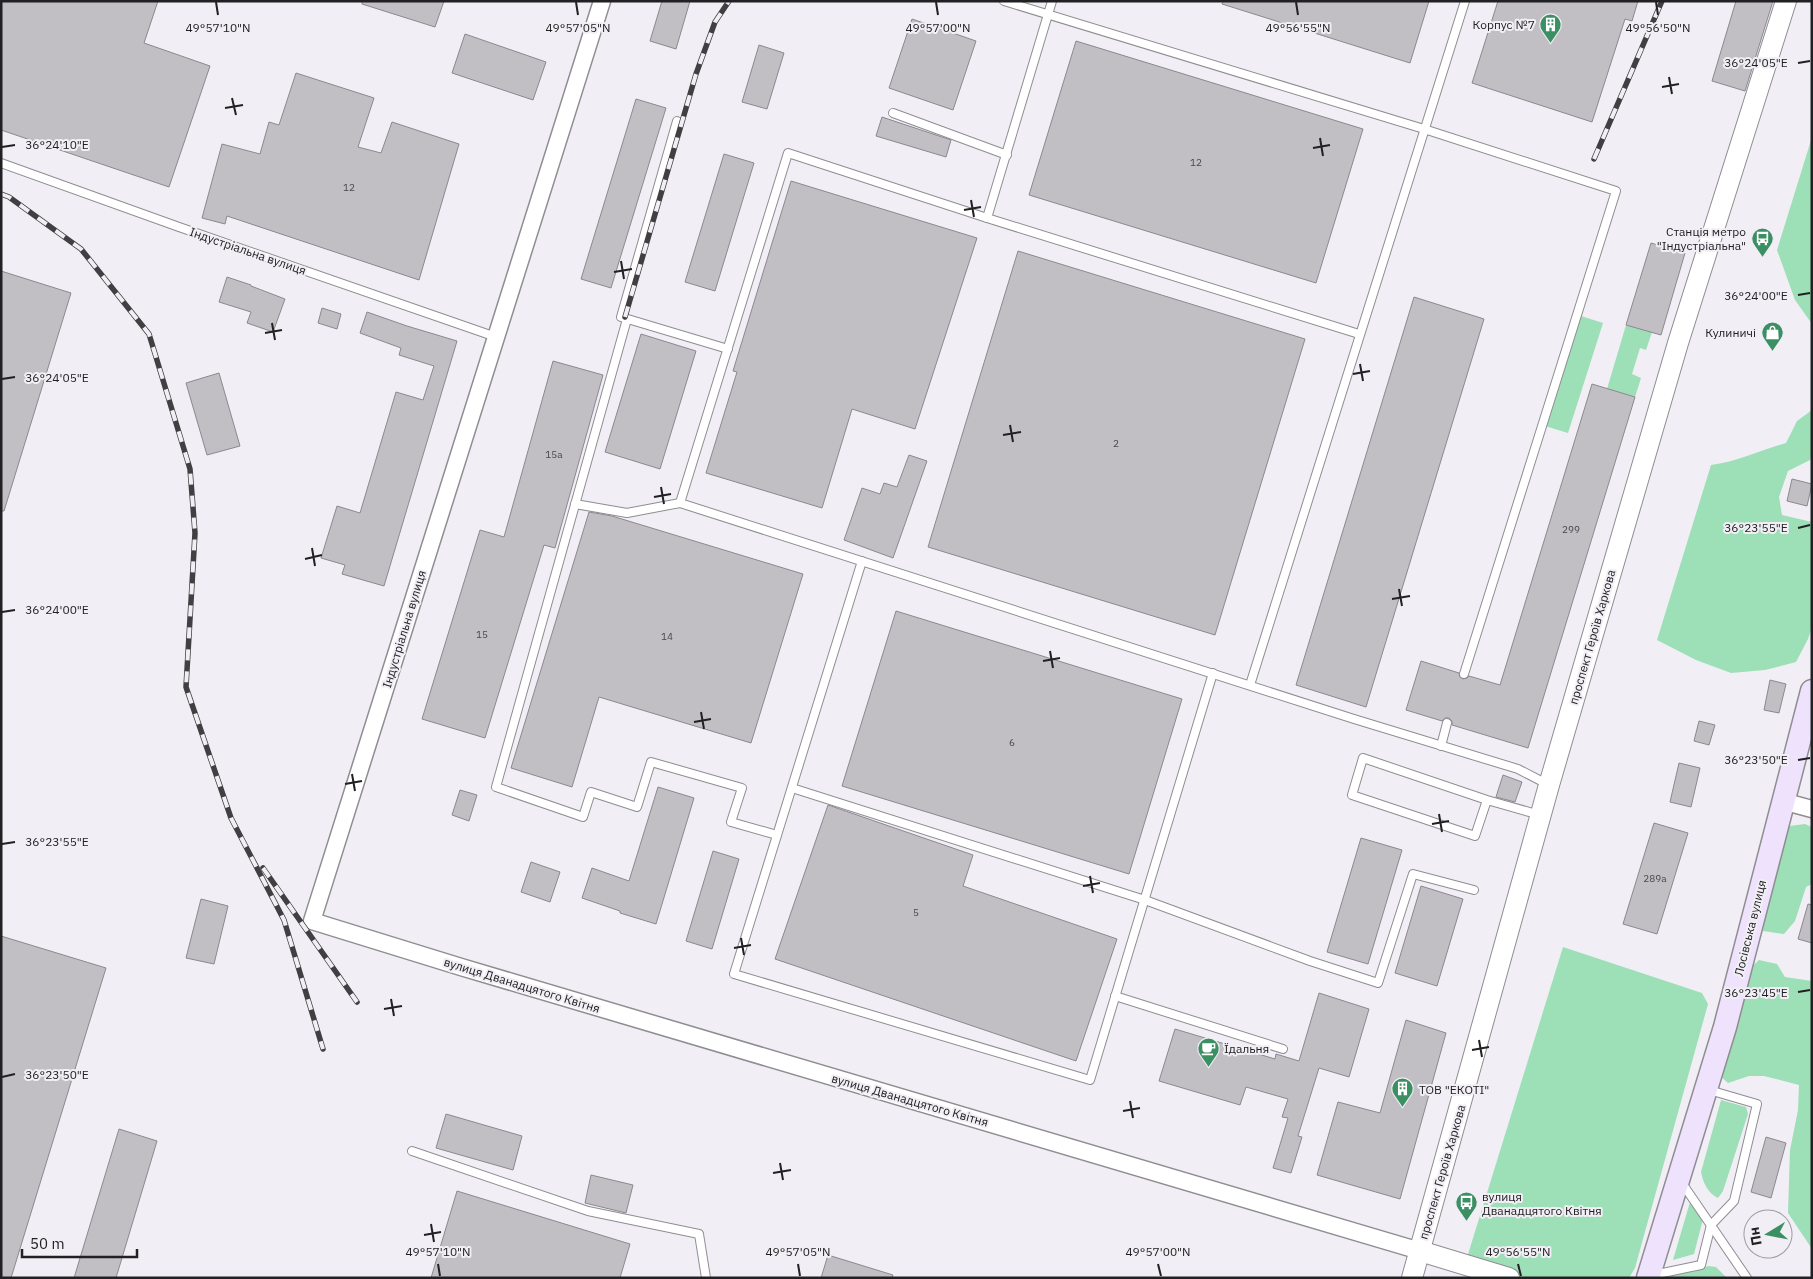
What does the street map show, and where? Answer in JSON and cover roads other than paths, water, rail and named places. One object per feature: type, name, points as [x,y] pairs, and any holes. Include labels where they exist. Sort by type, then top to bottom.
[{"type":"main road","name":"Лосівська вулиця","points":[[1648,1277],[1725,1027],[1812,691]]},
{"type":"street","name":"Індустріальна вулиця","points":[[312,921],[602,1]]},
{"type":"street","name":"проспект Героїв Харкова","points":[[1412,1278],[1549,785],[1678,342],[1786,1]]},
{"type":"street","points":[[1782,801],[1812,809]]},
{"type":"street","name":"вулиця Дванадцятого Квітня","points":[[312,921],[480,973],[1509,1278]]},
{"type":"lane","points":[[1004,1],[1424,129],[1616,191],[1464,674]]},
{"type":"lane","points":[[987,218],[1052,1]]},
{"type":"lane","points":[[1250,685],[1464,1]]},
{"type":"lane","points":[[893,113],[1007,155]]},
{"type":"lane","points":[[677,120],[621,317],[728,349]]},
{"type":"lane","points":[[680,502],[788,153],[987,218],[1360,334]]},
{"type":"lane","name":"Індустріальна вулиця","points":[[1,163],[178,227],[496,337]]},
{"type":"lane","points":[[627,319],[496,787],[584,817],[591,792],[638,807],[651,762],[742,788],[731,822],[777,835]]},
{"type":"lane","points":[[575,504],[627,513],[680,502],[1518,769],[1549,785]]},
{"type":"lane","points":[[862,561],[734,974],[1090,1080],[1146,900],[1213,673]]},
{"type":"lane","points":[[1441,746],[1448,723]]},
{"type":"lane","points":[[1487,800],[1475,836],[1352,795],[1363,758],[1487,800],[1542,815]]},
{"type":"lane","points":[[792,788],[1146,900],[1310,961],[1378,983],[1413,874],[1474,890]]},
{"type":"lane","points":[[1116,996],[1283,1049]]},
{"type":"lane","points":[[1648,1277],[1701,1265],[1711,1225],[1734,1202],[1757,1104],[1706,1089]]},
{"type":"lane","points":[[412,1151],[588,1211],[699,1234],[706,1278]]},
{"type":"lane","points":[[1678,1178],[1747,1278]]},
{"type":"railway","points":[[625,317],[696,74],[715,22],[729,1]]},
{"type":"railway","points":[[1594,159],[1662,1]]},
{"type":"railway","points":[[1,194],[9,197],[81,249],[149,334],[190,469],[195,533],[186,687],[231,818],[284,920],[323,1049]]},
{"type":"railway","points":[[263,868],[357,1002]]},
{"type":"place","name":"Корпус №7","points":[[1551,43]]},
{"type":"place","name":"Станція метро \"Індустріальна\"","points":[[1762,257]]},
{"type":"place","name":"Кулиничі","points":[[1772,351]]},
{"type":"place","name":"Їдальня","points":[[1208,1067]]},
{"type":"place","name":"ТОВ \"ЕКОТI\"","points":[[1403,1108]]},
{"type":"place","name":"вулиця Дванадцятого Квітня","points":[[1466,1222]]}]
